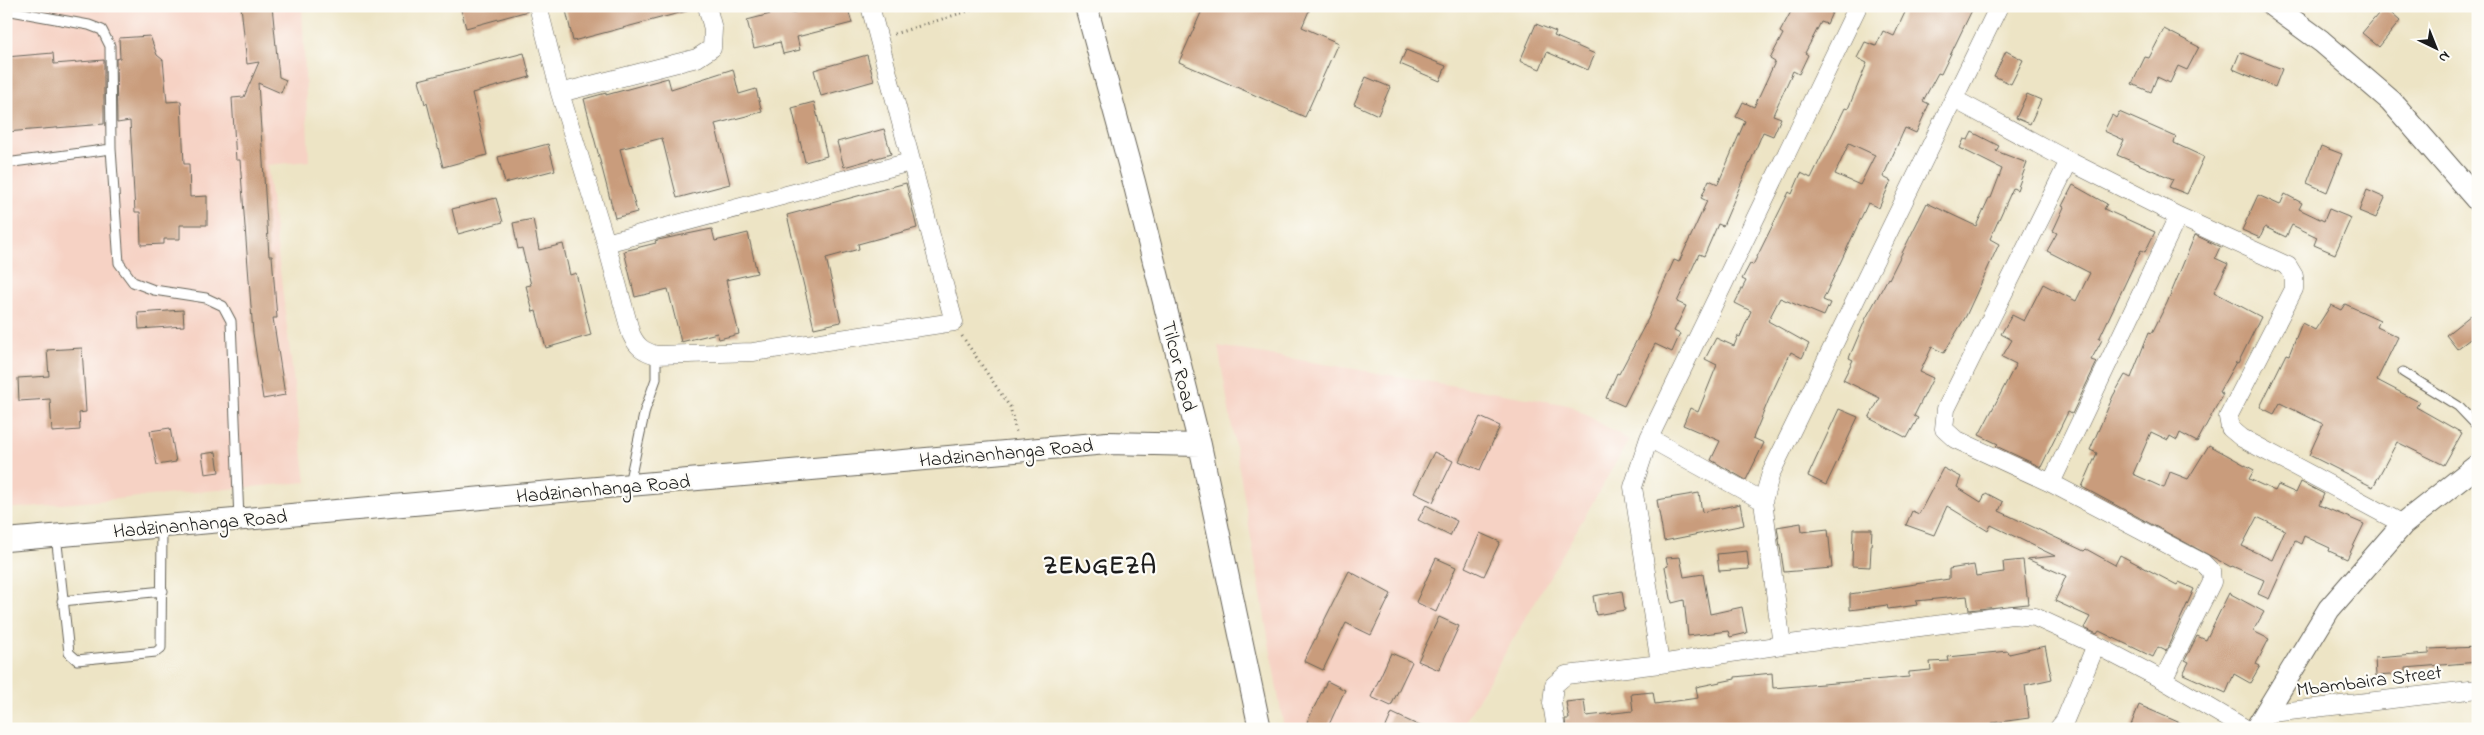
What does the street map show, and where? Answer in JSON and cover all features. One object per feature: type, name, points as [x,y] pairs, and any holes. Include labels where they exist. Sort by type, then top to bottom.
[{"type":"street","points":[[538,6],[560,93],[606,243],[631,334],[636,345],[644,351],[656,355],[753,352],[954,322],[870,6]]},
{"type":"street","points":[[560,93],[697,58],[712,48],[713,29],[707,6]]},
{"type":"street","name":"Tilcor Road","points":[[1086,6],[1134,182],[1200,445],[1260,729]]},
{"type":"street","points":[[1660,664],[1633,487],[1649,438],[1858,6]]},
{"type":"street","points":[[1782,645],[1763,501],[1771,473],[1999,6]]},
{"type":"street","points":[[2273,6],[2321,41],[2391,101],[2478,201]]},
{"type":"street","points":[[1954,99],[2069,162],[2178,216],[2288,266],[2294,276],[2294,289],[2228,417],[2230,428],[2242,438],[2404,524]]},
{"type":"street","points":[[606,243],[910,162]]},
{"type":"street","points":[[2069,162],[1946,409],[1944,429],[1955,439],[2051,483],[2203,562],[2211,571],[2212,582],[2163,680]]},
{"type":"street","points":[[2051,483],[2178,216]]},
{"type":"street","points":[[1649,438],[1763,501]]},
{"type":"street","name":"Hadzinanhanga Road","points":[[6,540],[1107,444],[1200,445]]},
{"type":"street","points":[[2260,721],[2329,609],[2404,524],[2478,465]]},
{"type":"street","points":[[1556,729],[1552,703],[1554,685],[1566,675],[1660,664],[1782,645],[2012,615],[2035,616],[2096,645],[2163,680],[2246,729]]},
{"type":"street","points":[[2058,729],[2065,720],[2096,645]]},
{"type":"street","name":"Mbambaira Street","points":[[2260,721],[2478,689]]},
{"type":"lane","points":[[6,10],[89,25],[102,30],[110,46],[111,149],[119,263],[133,282],[154,290],[206,298],[223,306],[231,321],[239,520]]},
{"type":"lane","points":[[6,163],[111,149]]},
{"type":"lane","points":[[628,486],[645,410],[656,379],[656,355]]},
{"type":"lane","points":[[2403,372],[2458,406],[2478,428]]},
{"type":"lane","points":[[56,536],[69,653],[77,660],[156,652],[161,648],[163,591],[162,526]]},
{"type":"lane","points":[[62,601],[163,591]]},
{"type":"path","points":[[879,38],[984,6]]},
{"type":"path","points":[[954,322],[1010,407],[1021,451]]},
{"type":"shaded area","points":[[6,6],[302,6],[309,161],[267,165],[306,482],[6,509]]},
{"type":"shaded area","points":[[1218,346],[1569,405],[1629,440],[1461,729],[1284,729]]},
{"type":"building","points":[[241,6],[272,6],[279,77],[286,80],[281,93],[258,83],[269,256],[272,256],[277,318],[273,318],[285,395],[263,399],[253,333],[240,160],[236,160],[232,98],[244,97],[259,62],[247,64]]},
{"type":"building","points":[[460,6],[528,6],[528,11],[466,28]]},
{"type":"building","points":[[565,6],[686,6],[687,11],[573,41]]},
{"type":"building","points":[[816,6],[847,6],[852,23],[797,37],[800,50],[783,54],[780,42],[754,48],[747,20],[790,9],[791,13]]},
{"type":"building","points":[[1204,6],[1311,6],[1302,27],[1338,43],[1305,117],[1179,62]]},
{"type":"building","points":[[1794,6],[1835,6],[1827,24],[1821,22],[1805,53],[1808,55],[1799,74],[1793,71],[1773,115],[1781,118],[1773,136],[1763,132],[1723,226],[1718,224],[1704,256],[1699,254],[1677,302],[1686,306],[1674,331],[1680,334],[1672,352],[1655,344],[1624,406],[1606,398],[1617,373],[1619,374],[1648,319],[1674,260],[1679,262],[1707,201],[1701,198],[1709,180],[1718,184],[1745,121],[1736,117],[1743,102],[1754,107],[1775,62],[1770,59],[1783,34],[1780,32]]},
{"type":"building","points":[[1908,6],[1974,6],[1941,74],[1938,73],[1923,101],[1929,104],[1916,133],[1905,128],[1883,177],[1891,181],[1879,208],[1868,203],[1823,300],[1830,303],[1824,316],[1780,298],[1768,321],[1809,344],[1802,358],[1791,352],[1769,399],[1753,438],[1764,443],[1746,480],[1711,460],[1720,441],[1683,425],[1690,408],[1698,412],[1717,365],[1705,359],[1716,338],[1734,346],[1738,336],[1740,337],[1751,311],[1735,303],[1746,281],[1742,279],[1750,264],[1753,265],[1789,192],[1792,194],[1801,173],[1811,178],[1845,108],[1848,109],[1867,63],[1857,58],[1865,42],[1876,46],[1883,31],[1894,36]],"holes":[[[1849,143],[1875,155],[1860,185],[1835,174]]]},
{"type":"building","points":[[2384,7],[2400,21],[2379,47],[2362,33]]},
{"type":"building","points":[[1536,24],[1556,32],[1554,36],[1595,54],[1588,70],[1547,52],[1540,69],[1520,61]]},
{"type":"building","points":[[2164,29],[2199,47],[2187,70],[2178,66],[2170,83],[2157,77],[2151,92],[2132,84],[2145,57],[2149,58]]},
{"type":"building","points":[[150,36],[157,55],[163,60],[167,102],[181,101],[184,164],[189,164],[190,197],[207,196],[207,225],[180,225],[180,239],[164,239],[164,244],[141,245],[140,212],[135,212],[130,121],[117,123],[116,59],[120,58],[119,38]]},
{"type":"building","points":[[1406,50],[1446,66],[1440,81],[1400,64]]},
{"type":"building","points":[[2006,51],[2023,60],[2011,84],[1994,76]]},
{"type":"building","points":[[2240,52],[2282,69],[2275,87],[2233,69]]},
{"type":"building","points":[[53,53],[54,64],[104,60],[104,124],[6,132],[6,57]]},
{"type":"building","points":[[524,53],[530,77],[472,93],[487,155],[443,167],[427,103],[425,104],[419,80]]},
{"type":"building","points":[[867,55],[874,81],[821,96],[814,70]]},
{"type":"building","points":[[733,69],[739,94],[756,89],[762,112],[715,124],[730,184],[677,198],[662,138],[620,149],[637,212],[615,218],[584,99],[668,78],[671,89]]},
{"type":"building","points":[[1366,77],[1390,87],[1378,115],[1354,104]]},
{"type":"building","points":[[2027,94],[2041,100],[2030,124],[2016,118]]},
{"type":"building","points":[[814,102],[827,156],[805,162],[792,108]]},
{"type":"building","points":[[2119,112],[2176,137],[2174,143],[2204,157],[2187,194],[2169,187],[2173,179],[2117,155],[2124,140],[2104,131],[2112,115],[2116,118]]},
{"type":"building","points":[[884,129],[891,154],[844,167],[837,142]]},
{"type":"building","points":[[1972,132],[1999,146],[1996,151],[2027,163],[2017,190],[2013,188],[1990,239],[1999,244],[1966,316],[1944,353],[1932,347],[1920,372],[1933,378],[1914,416],[1918,418],[1907,438],[1869,418],[1880,398],[1843,380],[1853,360],[1849,358],[1866,318],[1889,279],[1927,203],[1976,226],[1989,198],[1991,198],[2002,169],[1960,148],[1964,139],[1968,140]]},
{"type":"building","points":[[548,144],[555,170],[505,183],[498,157]]},
{"type":"building","points":[[2321,146],[2342,154],[2327,192],[2307,183]]},
{"type":"building","points":[[906,183],[917,228],[858,244],[859,249],[826,258],[841,322],[814,328],[787,215]]},
{"type":"building","points":[[2073,185],[2107,204],[2104,209],[2155,232],[2145,252],[2141,250],[2099,339],[2102,340],[2091,360],[2097,362],[2072,414],[2068,412],[2041,467],[1996,446],[1998,444],[1979,435],[2016,364],[2002,357],[2012,340],[2001,334],[2012,315],[2024,321],[2043,284],[2076,301],[2090,273],[2047,251],[2057,233],[2053,231],[2064,207],[2062,206]]},
{"type":"building","points":[[2367,190],[2385,198],[2376,218],[2359,211]]},
{"type":"building","points":[[2285,194],[2302,203],[2299,209],[2324,221],[2329,209],[2351,218],[2335,254],[2314,245],[2317,237],[2292,225],[2286,237],[2265,227],[2260,238],[2242,230],[2258,195],[2280,205]]},
{"type":"building","points":[[496,198],[503,222],[458,234],[452,209]]},
{"type":"building","points":[[533,219],[539,250],[563,244],[570,275],[576,273],[591,335],[546,348],[536,311],[533,312],[526,286],[531,285],[522,248],[518,249],[513,223]]},
{"type":"building","points":[[712,229],[715,241],[748,233],[757,273],[726,280],[739,334],[719,339],[717,333],[681,342],[668,289],[635,297],[624,251],[656,243],[655,241],[658,240]]},
{"type":"building","points":[[2195,235],[2220,247],[2215,258],[2228,264],[2214,292],[2261,317],[2238,363],[2236,362],[2219,392],[2223,394],[2197,442],[2180,433],[2177,440],[2170,436],[2168,440],[2151,432],[2133,474],[2164,488],[2170,472],[2188,479],[2209,445],[2254,470],[2249,479],[2275,491],[2278,485],[2296,493],[2301,482],[2324,494],[2319,505],[2364,524],[2347,559],[2329,551],[2330,548],[2304,536],[2301,544],[2295,541],[2269,599],[2258,594],[2264,580],[2231,567],[2082,487],[2097,453],[2090,450],[2113,396],[2125,375],[2131,378],[2149,332],[2152,333],[2167,303]],"holes":[[[2257,517],[2285,530],[2272,560],[2242,546]]]},
{"type":"building","points":[[2345,304],[2380,320],[2377,327],[2398,337],[2377,380],[2419,402],[2416,407],[2462,433],[2444,465],[2397,442],[2373,487],[2309,455],[2323,424],[2280,403],[2274,414],[2260,407],[2286,354],[2289,355],[2302,323],[2315,330],[2331,305],[2341,310]]},
{"type":"building","points":[[183,310],[184,326],[139,329],[138,313]]},
{"type":"building","points":[[2471,315],[2478,324],[2478,333],[2457,349],[2446,335]]},
{"type":"building","points":[[82,348],[86,412],[79,413],[80,430],[52,432],[50,399],[19,401],[18,378],[49,376],[47,350]]},
{"type":"building","points":[[1839,409],[1858,417],[1826,485],[1808,476]]},
{"type":"building","points":[[1480,417],[1500,426],[1480,470],[1459,461]]},
{"type":"building","points":[[170,428],[176,462],[157,465],[150,431]]},
{"type":"building","points":[[216,452],[219,472],[205,474],[202,454]]},
{"type":"building","points":[[1434,452],[1453,461],[1433,502],[1414,493]]},
{"type":"building","points":[[1943,468],[1961,477],[1957,487],[1981,502],[1986,493],[2003,502],[1999,511],[2084,551],[2086,549],[2115,565],[2120,555],[2177,585],[2179,582],[2194,589],[2166,651],[2158,647],[2153,657],[2099,631],[2097,634],[2084,628],[2090,617],[2055,601],[2066,576],[2027,559],[2055,556],[1991,525],[1988,531],[1947,506],[1934,535],[1906,525],[1912,511],[1919,514]]},
{"type":"building","points":[[1699,493],[1702,512],[1740,504],[1744,525],[1664,541],[1657,500]]},
{"type":"building","points":[[1426,505],[1457,521],[1450,536],[1418,520]]},
{"type":"building","points":[[1801,523],[1802,532],[1828,529],[1832,568],[1784,572],[1777,527]]},
{"type":"building","points":[[1853,529],[1872,529],[1870,567],[1852,566]]},
{"type":"building","points":[[1480,533],[1500,542],[1484,576],[1465,567]]},
{"type":"building","points":[[1747,551],[1749,569],[1719,571],[1717,554]]},
{"type":"building","points":[[1680,557],[1684,577],[1703,574],[1710,614],[1742,607],[1747,633],[1730,637],[1728,631],[1688,636],[1684,600],[1672,603],[1665,567],[1668,566],[1666,558]]},
{"type":"building","points":[[1436,558],[1456,567],[1436,612],[1416,602]]},
{"type":"building","points":[[2023,560],[2028,604],[1969,610],[1967,596],[1916,601],[1917,605],[1888,609],[1887,605],[1850,610],[1850,594],[1949,579],[1949,569],[1974,565],[1976,576],[2004,572],[2003,562]]},
{"type":"building","points":[[1349,571],[1391,594],[1371,635],[1346,623],[1323,670],[1304,661]]},
{"type":"building","points":[[1622,591],[1625,610],[1596,615],[1593,596]]},
{"type":"building","points":[[2229,593],[2264,612],[2253,631],[2269,639],[2256,664],[2260,666],[2250,683],[2234,674],[2226,693],[2183,674],[2189,662],[2185,660],[2197,636],[2206,640]]},
{"type":"building","points":[[1439,617],[1459,626],[1439,670],[1418,661]]},
{"type":"building","points":[[2045,646],[2052,679],[2025,685],[2029,718],[1992,723],[1992,729],[1566,729],[1565,719],[1569,719],[1566,702],[1584,700],[1586,716],[1633,711],[1631,694],[1653,692],[1655,704],[1698,698],[1696,687],[1735,679],[1735,677],[1772,673],[1773,688],[1909,677],[1909,672],[1931,670],[1930,662],[1949,661],[1948,657],[2008,651],[2009,654]]},
{"type":"building","points":[[2478,647],[2478,662],[2405,668],[2405,674],[2376,676],[2375,658],[2429,654],[2429,649]]},
{"type":"building","points":[[1391,653],[1412,662],[1391,706],[1371,697]]},
{"type":"building","points":[[1327,681],[1345,690],[1327,729],[1321,729],[1307,722]]},
{"type":"building","points":[[2139,705],[2194,729],[2141,729],[2131,725]]},
{"type":"building","points":[[1392,713],[1426,729],[1385,729]]},
{"type":"district","name":"ZENGEZA","points":[[1100,564]]}]
